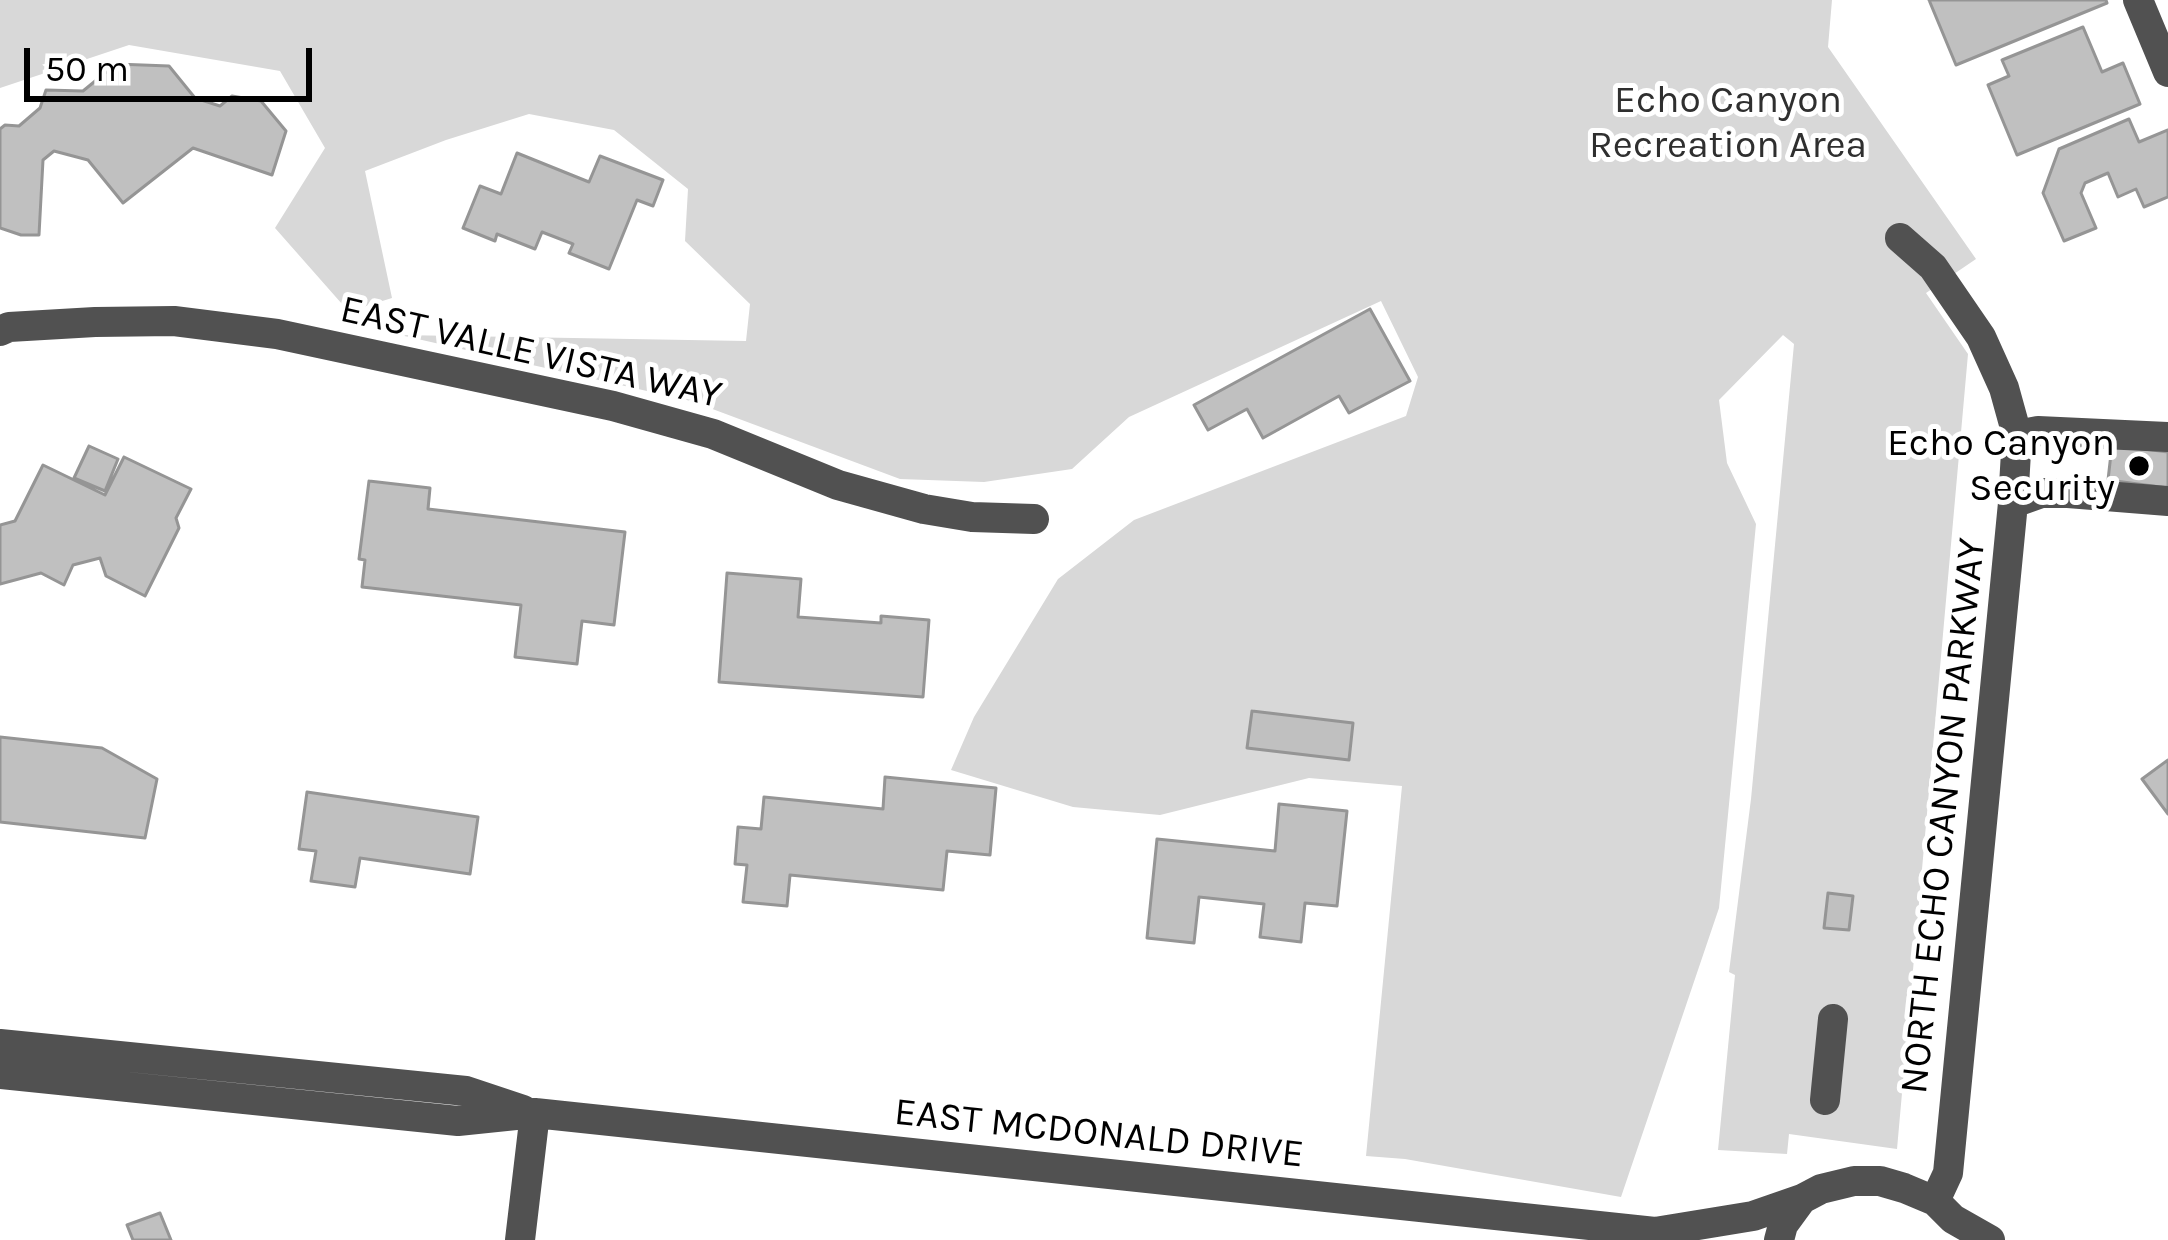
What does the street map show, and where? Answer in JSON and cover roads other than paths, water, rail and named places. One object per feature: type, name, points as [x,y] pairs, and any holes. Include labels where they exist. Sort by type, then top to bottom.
[{"type":"street","points":[[2138,0],[2168,72]]},
{"type":"street","points":[[1900,238],[1933,267],[1981,337],[2004,388],[2017,435],[2038,431],[2168,437]]},
{"type":"street","name":"EAST VALLE VISTA WAY","points":[[0,331],[94,322],[174,322],[277,334],[613,406],[713,434],[838,485],[924,509],[971,517],[1034,519]]},
{"type":"street","name":"NORTH ECHO CANYON PARKWAY","points":[[1950,1220],[1948,1173],[2017,435]]},
{"type":"street","points":[[2013,502],[2041,493],[2168,501]]},
{"type":"street","points":[[1825,1100],[1833,1019]]},
{"type":"street","name":"EAST MCDONALD DRIVE","points":[[0,1044],[458,1121],[535,1113],[1665,1236],[1753,1216],[1854,1181],[1880,1181],[1904,1188],[1990,1240]]},
{"type":"street","name":"EAST MCDONALD DRIVE","points":[[0,1074],[245,1085]]},
{"type":"street","points":[[520,1240],[535,1113]]},
{"type":"street","points":[[1779,1240],[1783,1225],[1802,1199]]},
{"type":"place","name":"Echo Canyon Security","points":[[2139,466]]},
{"type":"park label","name":"Echo Canyon Recreation Area","points":[[1728,124]]}]
